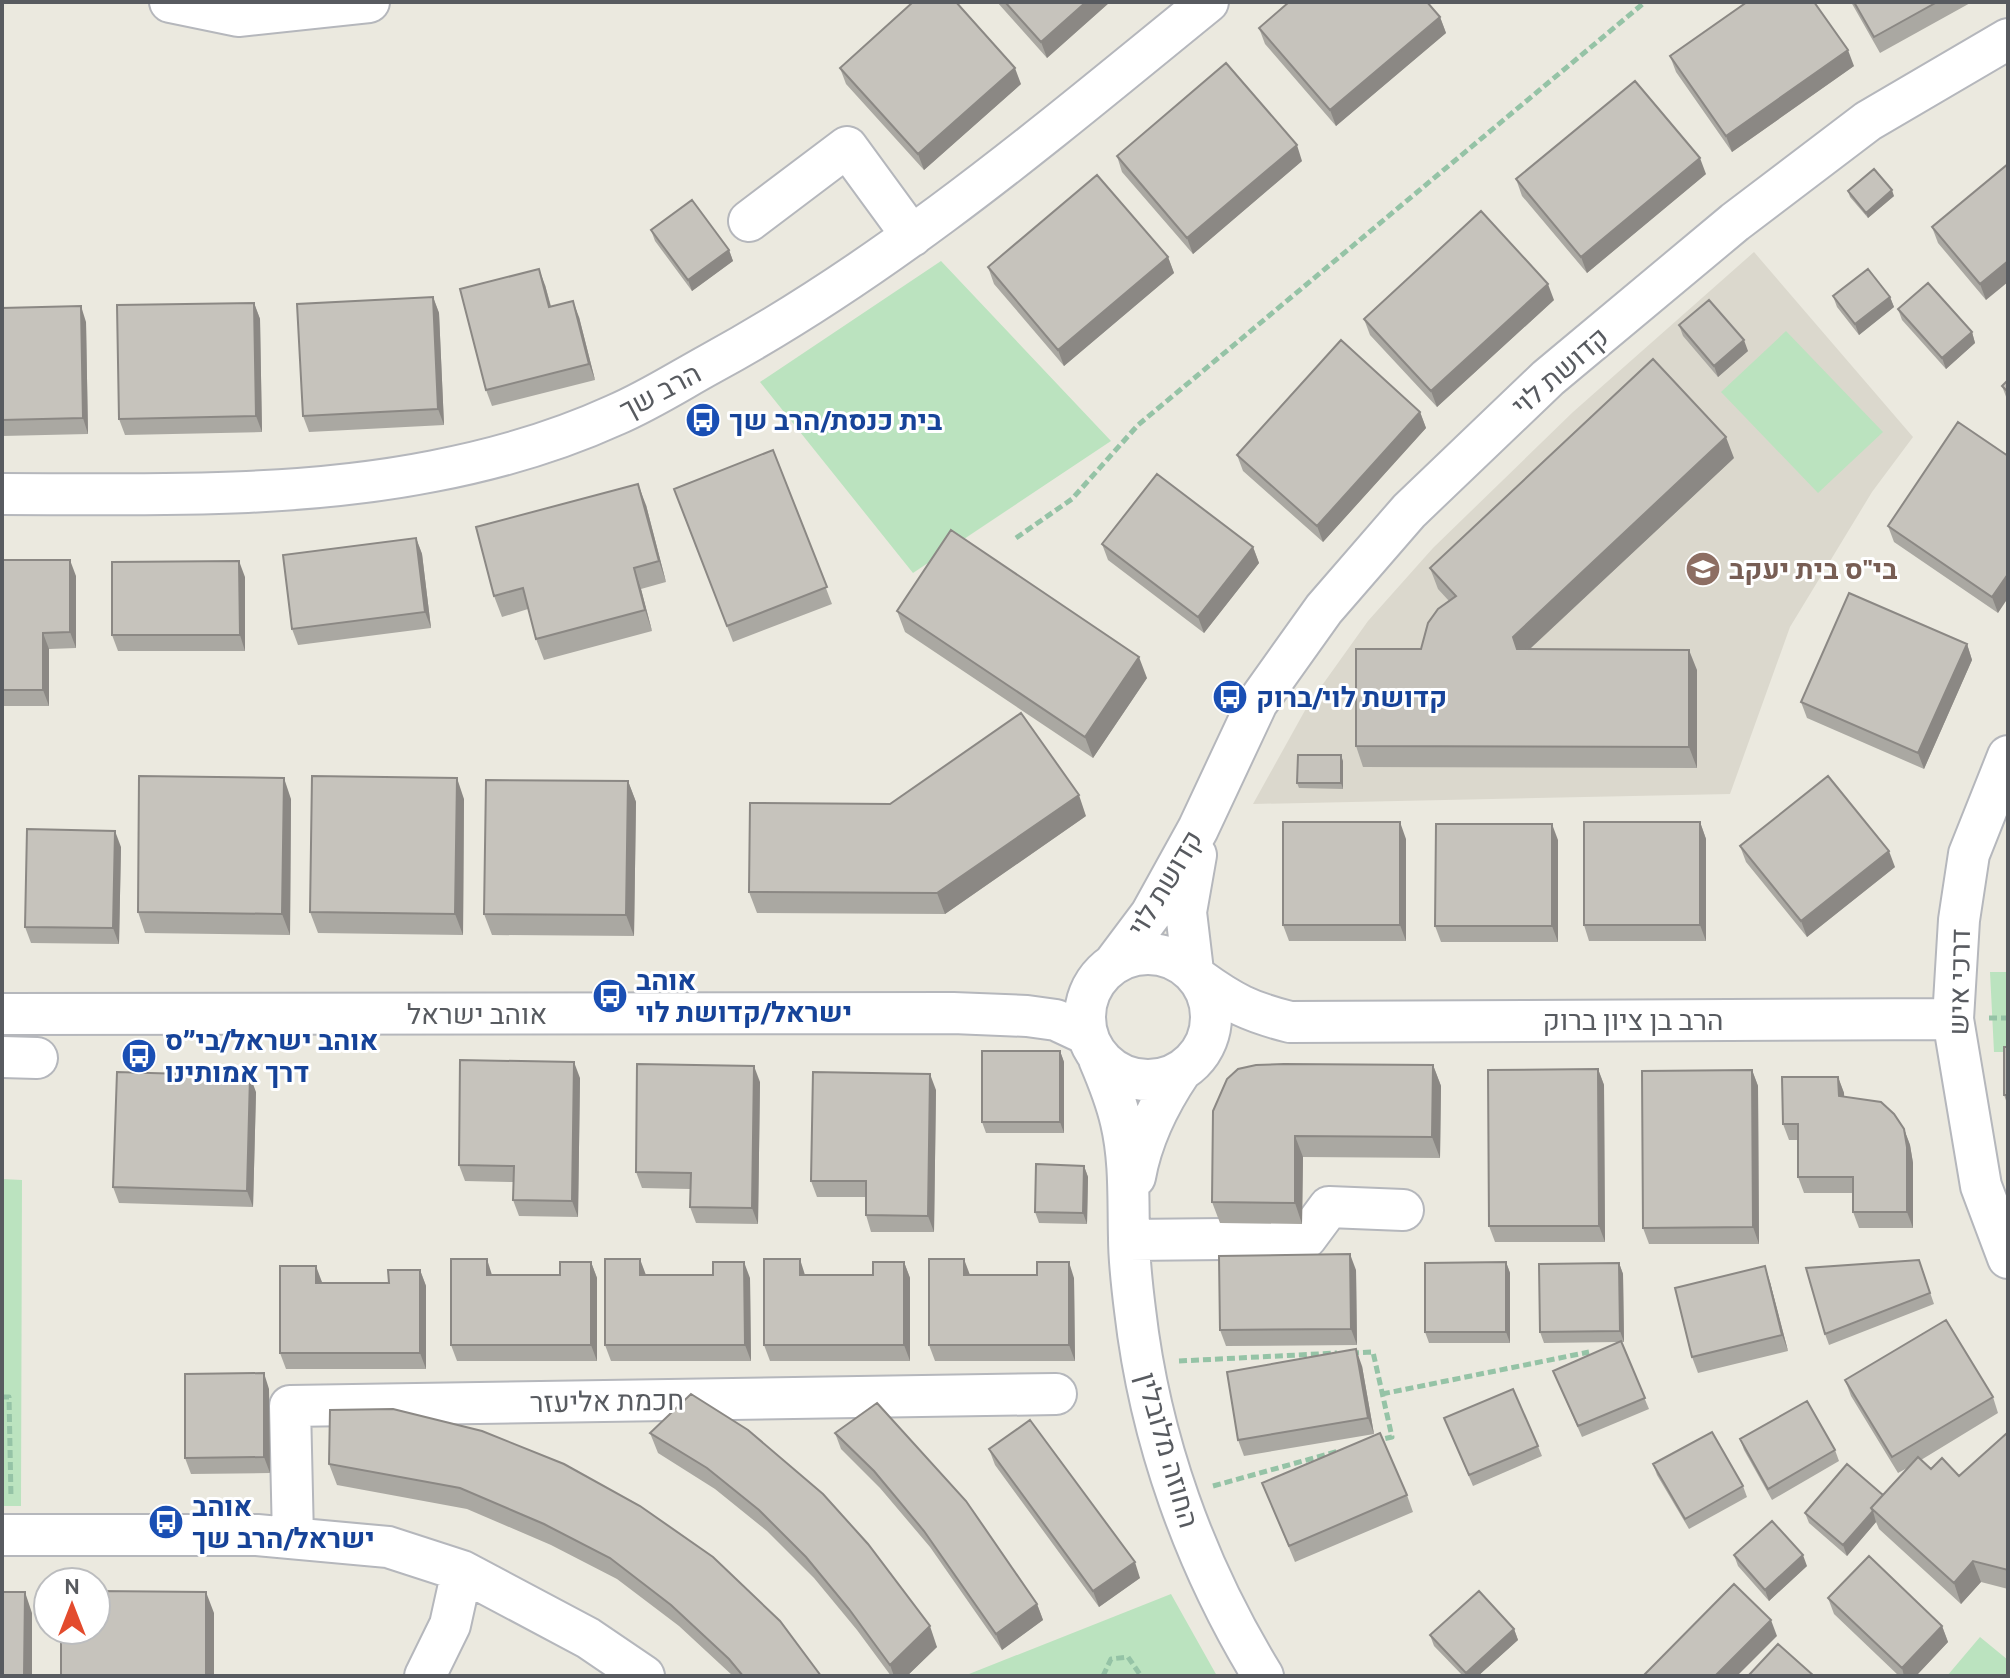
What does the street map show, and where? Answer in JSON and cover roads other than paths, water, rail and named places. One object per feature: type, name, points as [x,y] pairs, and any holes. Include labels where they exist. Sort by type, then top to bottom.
[{"type":"street","points":[[170,2],[238,16],[369,2]]},
{"type":"street","name":"הרב שך","points":[[2,494],[175,493],[307,488],[433,471],[528,448],[616,415],[741,347],[881,260],[998,173],[1208,2]]},
{"type":"street","name":"קדושת לוי","points":[[1106,971],[1151,914],[1211,801],[1257,703],[1324,609],[1409,511],[1548,378],[1735,222],[1868,121],[2008,39]]},
{"type":"street","points":[[749,221],[847,147],[912,236]]},
{"type":"street","name":"דרכי איש","points":[[2008,756],[1969,854],[1959,920],[1953,1019],[1981,1186],[2008,1258]]},
{"type":"street","name":"קדושת לוי","points":[[1196,975],[1186,912],[1197,848],[1211,801]]},
{"type":"street","points":[[1147,953],[1179,961],[1196,975],[1209,997],[1212,1018],[1208,1038],[1189,1064],[1164,1078],[1147,1080],[1129,1078],[1113,1070],[1093,1046],[1084,1015],[1087,996],[1106,971],[1130,955],[1147,953]]},
{"type":"street","name":"אוהב ישראל","points":[[953,1013],[1027,1001],[1106,971]]},
{"type":"street","name":"הרב בן ציון ברוק","points":[[1196,975],[1231,1002],[1290,1022],[1953,1019]]},
{"type":"street","name":"אוהב ישראל","points":[[2,1014],[953,1013],[1056,1020],[1093,1046]]},
{"type":"street","name":"הרב בן ציון ברוק","points":[[1189,1064],[1218,1041],[1237,1032],[1264,1026],[1314,1022]]},
{"type":"street","name":"החוזה מלובלין","points":[[1093,1046],[1121,1124],[1127,1163],[1129,1224],[1142,1363],[1156,1425],[1178,1495],[1226,1613],[1263,1676]]},
{"type":"street","name":"החוזה מלובלין","points":[[1129,1224],[1139,1153],[1161,1101],[1189,1064]]},
{"type":"street","points":[[1129,1224],[1306,1238],[1329,1207],[1403,1210]]},
{"type":"street","name":"חכמת אליעזר","points":[[293,1538],[290,1406],[1056,1394]]},
{"type":"street","points":[[7,1535],[257,1535],[388,1547],[462,1571],[588,1638],[644,1676]]},
{"type":"street","points":[[425,1676],[450,1625],[462,1571]]},
{"type":"place","name":"בית כנסת/הרב שך","points":[[703,420]]},
{"type":"place","name":"בי\"ס בית יעקב","points":[[1703,569]]},
{"type":"place","name":"קדושת לוי/ברוק","points":[[1230,697]]},
{"type":"place","name":"אוהב ישראל/קדושת לוי","points":[[610,996]]},
{"type":"place","name":"אוהב ישראל/בי״ס דרך אמותינו","points":[[139,1056]]},
{"type":"place","name":"אוהב ישראל/הרב שך","points":[[166,1522]]}]
